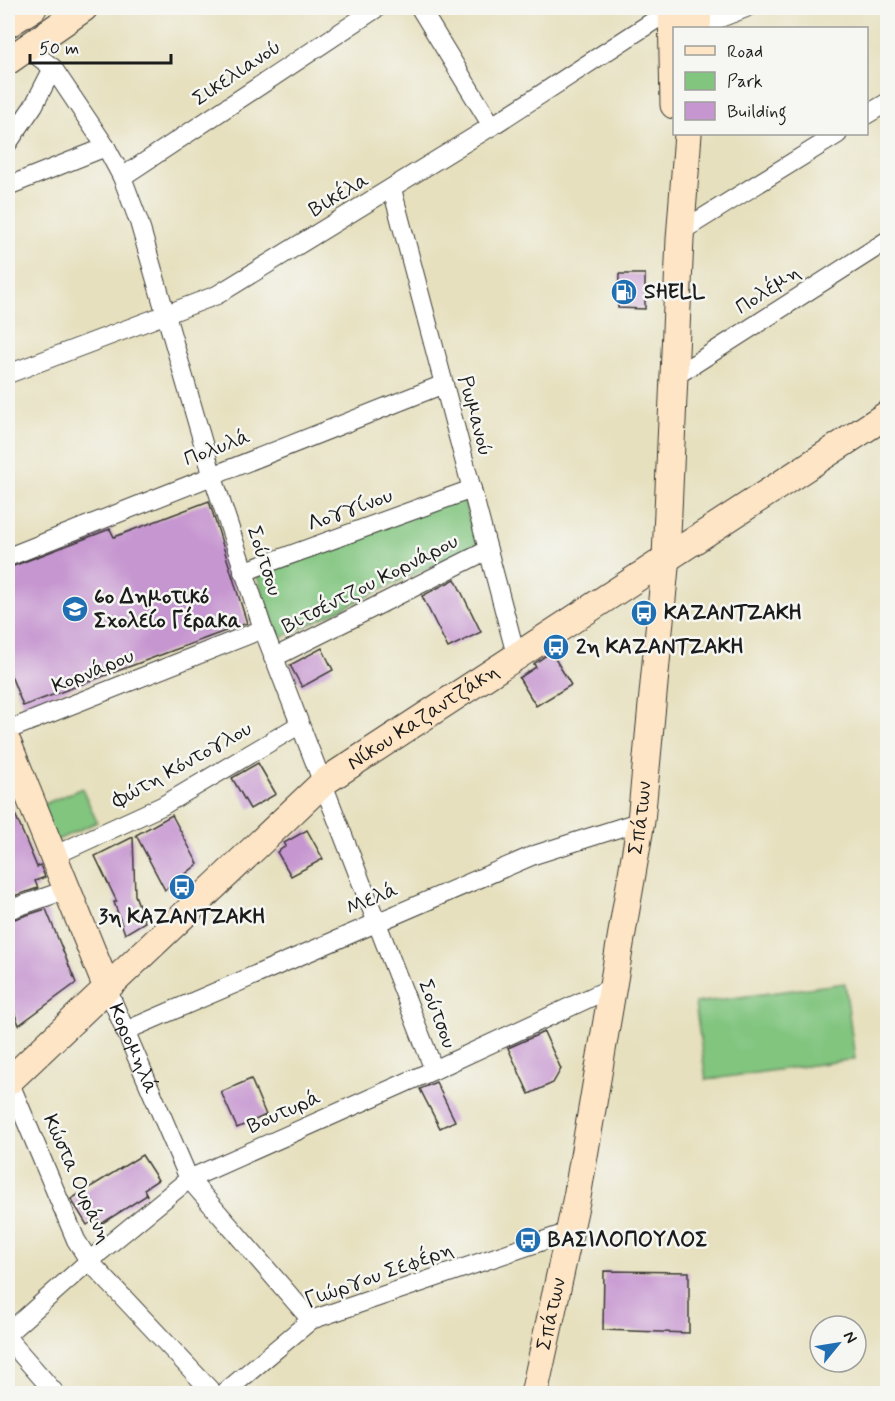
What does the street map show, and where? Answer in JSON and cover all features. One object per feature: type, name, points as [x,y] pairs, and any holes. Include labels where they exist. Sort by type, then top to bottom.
[{"type":"main road","points":[[8,24],[33,8]]},
{"type":"main road","points":[[27,48],[84,8]]},
{"type":"main road","name":"Σπάτων","points":[[676,135],[680,232]]},
{"type":"main road","name":"Σπάτων","points":[[534,1394],[569,1232],[641,821],[666,557],[680,232],[688,135]]},
{"type":"main road","name":"Νίκου Καζαντζάκη","points":[[8,1081],[324,782],[888,414]]},
{"type":"main road","name":"Κορομηλά","points":[[8,744],[107,988]]},
{"type":"street","name":"Σικελιανού","points":[[122,177],[377,8]]},
{"type":"street","points":[[420,8],[492,126]]},
{"type":"street","name":"Βικέλα","points":[[8,374],[167,316],[217,295],[492,126],[687,16],[746,8]]},
{"type":"street","name":"Σούτσου","points":[[27,48],[53,68],[106,147],[122,177],[139,222],[212,474],[262,629],[324,782],[434,1070]]},
{"type":"street","points":[[8,143],[34,105],[53,68]]},
{"type":"street","points":[[868,114],[888,102]]},
{"type":"street","points":[[680,232],[836,135]]},
{"type":"street","points":[[8,186],[106,147]]},
{"type":"street","name":"Ρωμανού","points":[[392,189],[516,655]]},
{"type":"street","name":"Πολέμη","points":[[674,378],[888,240]]},
{"type":"street","name":"Πολυλά","points":[[8,557],[212,474],[444,384]]},
{"type":"street","name":"Λογγίνου","points":[[243,572],[472,489]]},
{"type":"street","name":"Βιτσέντζου Κορνάρου","points":[[273,658],[488,550]]},
{"type":"street","name":"Κορνάρου","points":[[8,730],[262,629]]},
{"type":"street","name":"Φώτη Κόντογλου","points":[[53,856],[162,806],[299,725]]},
{"type":"street","name":"Μελά","points":[[125,1031],[534,855],[641,821]]},
{"type":"street","points":[[8,910],[66,890]]},
{"type":"street","name":"Βουτυρά","points":[[8,1333],[89,1261],[189,1179],[613,987]]},
{"type":"street","name":"Κορομηλά","points":[[107,988],[189,1179],[311,1320]]},
{"type":"street","name":"Κώστα Ουράνη","points":[[8,1081],[76,1240],[89,1261],[214,1394]]},
{"type":"street","name":"Γιώργου Σεφέρη","points":[[223,1394],[311,1320],[569,1232]]},
{"type":"street","points":[[8,1340],[56,1394]]},
{"type":"green space","points":[[463,498],[477,544],[279,639],[256,574]]},
{"type":"green space","points":[[82,788],[97,822],[55,841],[40,806]]},
{"type":"green space","points":[[845,983],[855,1059],[706,1080],[695,1003]]},
{"type":"building","points":[[619,274],[645,274],[645,309],[618,308]]},
{"type":"building","points":[[209,501],[247,623],[23,706],[8,668],[8,568],[110,529],[114,537]]},
{"type":"building","points":[[455,579],[481,632],[448,648],[422,596]]},
{"type":"building","points":[[322,648],[333,670],[302,687],[290,665]]},
{"type":"building","points":[[551,652],[571,685],[536,706],[519,678],[536,667],[534,664]]},
{"type":"building","points":[[258,763],[276,794],[250,809],[232,778]]},
{"type":"building","points":[[8,797],[37,867],[40,865],[45,877],[35,881],[38,888],[8,898]]},
{"type":"building","points":[[172,815],[198,864],[165,890],[136,835]]},
{"type":"building","points":[[307,830],[323,859],[291,876],[277,852],[286,846],[284,843]]},
{"type":"building","points":[[133,837],[135,895],[145,922],[125,934],[114,902],[117,902],[95,856]]},
{"type":"building","points":[[46,909],[76,983],[19,1025],[8,996],[8,921]]},
{"type":"building","points":[[544,1032],[561,1069],[553,1083],[529,1094],[508,1048]]},
{"type":"building","points":[[251,1079],[266,1115],[237,1128],[221,1092]]},
{"type":"building","points":[[436,1082],[455,1121],[440,1128],[420,1089]]},
{"type":"building","points":[[142,1155],[158,1180],[144,1189],[147,1195],[101,1224],[97,1218],[87,1225],[71,1199]]},
{"type":"building","points":[[604,1271],[689,1272],[689,1333],[603,1330]]},
{"type":"place","name":"SHELL","points":[[624,292]]},
{"type":"place","name":"6ο Δημοτικό Σχολείο Γέρακα","points":[[75,609]]},
{"type":"place","name":"ΚΑΖΑΝΤΖΑΚΗ","points":[[644,613]]},
{"type":"place","name":"2η ΚΑΖΑΝΤΖΑΚΗ","points":[[556,647]]},
{"type":"place","name":"3η ΚΑΖΑΝΤΖΑΚΗ","points":[[182,887]]},
{"type":"place","name":"ΒΑΣΙΛΟΠΟΥΛΟΣ","points":[[528,1240]]}]
